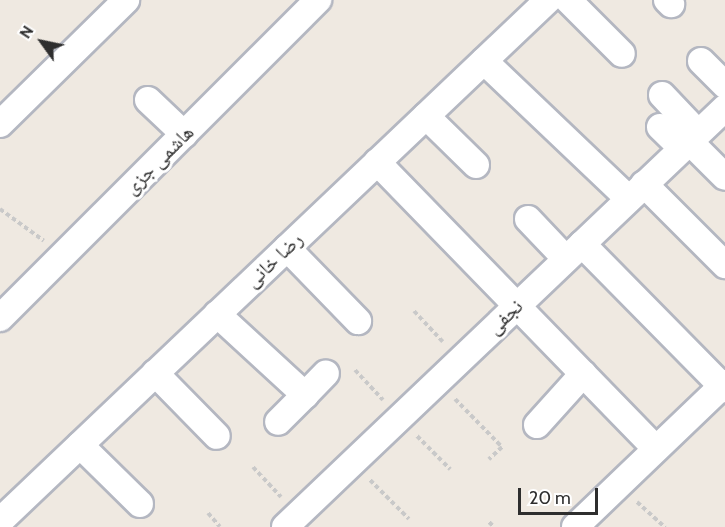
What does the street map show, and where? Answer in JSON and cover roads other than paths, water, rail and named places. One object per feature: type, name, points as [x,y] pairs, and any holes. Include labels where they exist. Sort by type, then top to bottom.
[{"type":"street","points":[[0,124],[126,0]]},
{"type":"street","name":"هاشمی جزی","points":[[0,318],[318,0]]},
{"type":"street","name":"رضا خانی","points":[[4,521],[155,373],[548,0]]},
{"type":"street","points":[[568,0],[622,54]]},
{"type":"street","points":[[701,60],[725,85]]},
{"type":"street","points":[[484,61],[725,265]]},
{"type":"street","points":[[662,95],[690,141],[725,177]]},
{"type":"street","points":[[148,100],[184,135]]},
{"type":"street","name":"نجفی","points":[[291,521],[725,108]]},
{"type":"street","points":[[426,116],[476,165]]},
{"type":"street","points":[[660,127],[690,141]]},
{"type":"street","points":[[377,162],[656,449]]},
{"type":"street","points":[[528,219],[574,251],[724,386],[574,527]]},
{"type":"street","points":[[288,248],[358,321]]},
{"type":"street","points":[[217,314],[305,395]]},
{"type":"street","points":[[155,373],[217,436]]},
{"type":"street","points":[[278,422],[327,373]]},
{"type":"street","points":[[537,425],[583,375]]},
{"type":"street","points":[[80,445],[140,504]]}]
